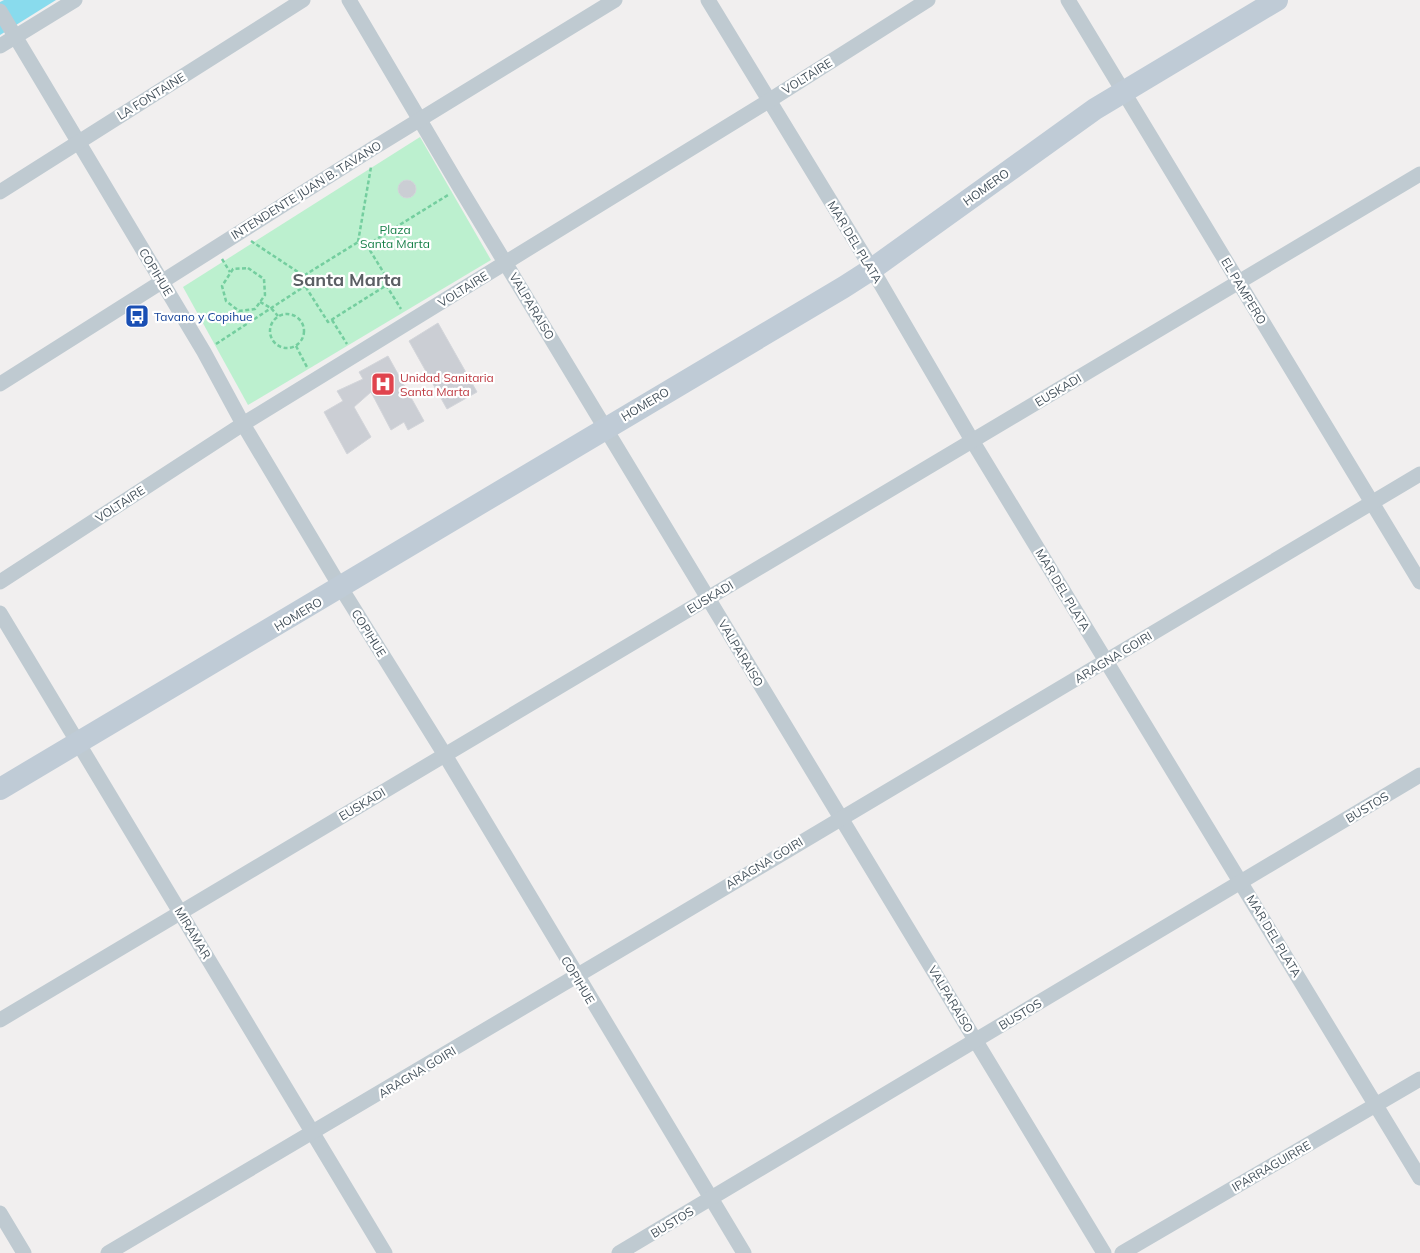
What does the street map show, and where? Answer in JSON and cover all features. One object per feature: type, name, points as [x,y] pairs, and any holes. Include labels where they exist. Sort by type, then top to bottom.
[{"type":"main road","name":"HOMERO","points":[[0,789],[341,588],[872,269],[1087,114],[1277,0]]},
{"type":"street","points":[[0,46],[14,34],[75,0]]},
{"type":"street","name":"LA FONTAINE","points":[[0,192],[303,0]]},
{"type":"street","name":"VALPARAISO","points":[[349,0],[460,188],[1104,1253]]},
{"type":"street","name":"INTENDENTE JUAN B. TAVANO","points":[[0,384],[375,147],[615,0]]},
{"type":"street","name":"MAR DEL PLATA","points":[[708,0],[872,269],[973,442],[1420,1178]]},
{"type":"street","name":"VOLTAIRE","points":[[0,582],[243,424],[410,323],[928,0]]},
{"type":"street","name":"EL PAMPERO","points":[[1068,0],[1420,582]]},
{"type":"street","name":"COPIHUE","points":[[0,11],[204,352],[243,424],[341,588],[445,755],[577,978],[744,1253]]},
{"type":"street","name":"EUSKADI","points":[[0,1020],[1420,174]]},
{"type":"street","name":"ARAGNA GOIRI","points":[[108,1253],[577,978],[841,816],[1420,474]]},
{"type":"street","name":"MIRAMAR","points":[[0,613],[314,1132],[385,1253]]},
{"type":"street","name":"BUSTOS","points":[[619,1253],[1420,775]]},
{"type":"street","name":"IPARRAGUIRRE","points":[[1122,1253],[1420,1079]]},
{"type":"street","points":[[0,1213],[24,1253]]},
{"type":"path","points":[[358,242],[375,147]]},
{"type":"path","points":[[367,245],[460,188]]},
{"type":"path","points":[[392,229],[402,244]]},
{"type":"path","points":[[238,233],[304,276]]},
{"type":"path","points":[[363,239],[367,245],[390,283],[328,322],[300,278],[363,239]]},
{"type":"path","points":[[248,268],[264,279],[265,295],[260,302],[255,309],[239,311],[226,301],[222,286],[233,269],[248,268]]},
{"type":"path","points":[[204,352],[305,286]]},
{"type":"path","points":[[386,286],[410,323]]},
{"type":"path","points":[[260,302],[271,308],[278,316]]},
{"type":"path","points":[[292,314],[301,322],[304,336],[296,346],[282,348],[272,339],[270,324],[278,316],[292,314]]},
{"type":"path","points":[[332,320],[354,356]]},
{"type":"path","points":[[296,346],[314,380]]},
{"type":"green space","name":"Plaza Santa Marta","points":[[420,137],[491,260],[248,405],[183,287]]},
{"type":"water","points":[[4,0],[56,0],[0,35],[0,2]]},
{"type":"building","points":[[407,180],[413,183],[416,189],[413,195],[407,198],[401,195],[398,189],[401,183]]},
{"type":"building","points":[[438,323],[477,392],[447,409],[409,341]]},
{"type":"building","points":[[388,356],[424,421],[408,430],[404,422],[391,430],[371,392],[354,407],[371,437],[347,454],[324,412],[343,401],[337,391],[363,379],[359,372]]},
{"type":"place","name":"Tavano y Copihue","points":[[137,316]]},
{"type":"place","name":"Unidad Sanitaria Santa Marta","points":[[383,384]]},
{"type":"district","name":"Santa Marta","points":[[347,279]]}]
